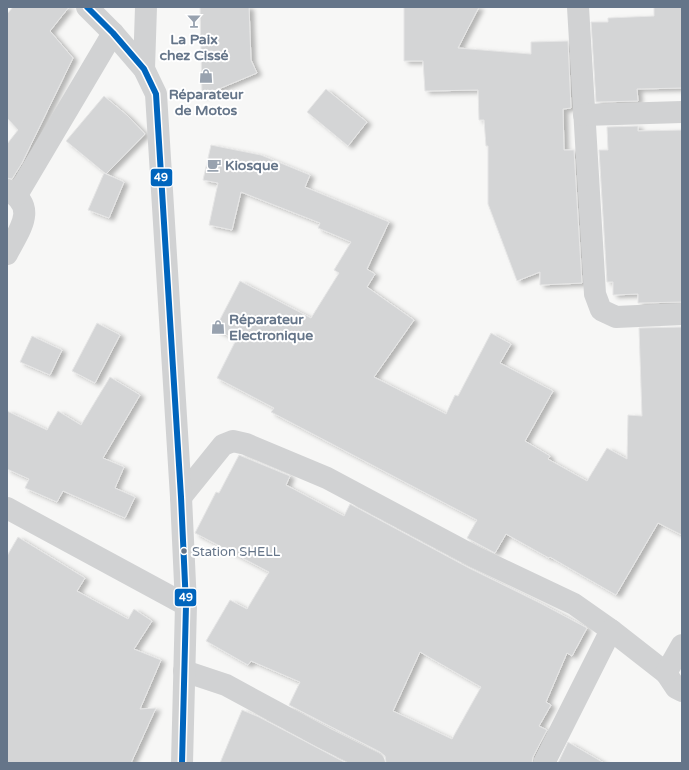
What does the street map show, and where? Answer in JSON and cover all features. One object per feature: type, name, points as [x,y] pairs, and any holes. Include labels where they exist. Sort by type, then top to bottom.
[{"type":"street","points":[[87,7],[113,33],[144,69],[156,94],[181,497],[186,605],[182,763]]},
{"type":"street","points":[[144,69],[146,7]]},
{"type":"street","points":[[578,7],[595,294],[601,310],[616,317],[682,314]]},
{"type":"street","points":[[7,254],[25,218],[24,204],[12,192],[113,33]]},
{"type":"street","points":[[584,115],[682,112]]},
{"type":"street","points":[[181,497],[223,445],[233,442],[246,444],[327,478],[475,557],[574,604],[611,630],[666,673],[676,688],[682,690]]},
{"type":"street","points":[[7,508],[186,605]]},
{"type":"street","points":[[544,763],[611,630]]},
{"type":"street","points":[[666,673],[682,645]]},
{"type":"street","points":[[184,671],[226,685],[374,763]]},
{"type":"building","points":[[13,7],[69,7],[50,31],[73,58],[22,163],[12,179],[7,178],[7,144],[18,130],[7,118],[7,14]]},
{"type":"building","points":[[200,7],[249,7],[251,60],[257,73],[202,96]]},
{"type":"building","points":[[404,7],[479,7],[458,48],[531,54],[531,42],[568,41],[571,108],[563,109],[564,150],[574,150],[582,283],[540,285],[540,272],[517,281],[488,204],[488,146],[486,146],[484,120],[479,120],[478,90],[425,91],[423,61],[404,61]]},
{"type":"building","points":[[654,7],[682,7],[682,88],[637,89],[638,101],[596,102],[591,22],[608,22],[608,18],[654,16]]},
{"type":"building","points":[[326,89],[367,122],[348,146],[307,112]]},
{"type":"building","points":[[104,96],[128,116],[145,134],[106,174],[66,141]]},
{"type":"building","points":[[638,126],[638,131],[682,130],[682,302],[638,303],[638,294],[613,295],[613,282],[607,282],[599,150],[608,150],[607,127]]},
{"type":"building","points":[[211,145],[261,155],[310,175],[305,187],[389,222],[367,269],[375,274],[367,287],[414,320],[374,377],[446,414],[455,395],[458,396],[491,333],[511,344],[500,363],[553,391],[525,441],[550,456],[548,459],[587,481],[607,448],[627,459],[628,415],[642,416],[639,328],[682,327],[682,535],[658,523],[616,595],[550,557],[549,558],[506,534],[495,553],[467,538],[477,520],[271,412],[274,408],[217,378],[236,340],[215,329],[240,281],[311,318],[339,273],[334,270],[351,242],[318,228],[320,223],[241,192],[232,230],[209,225],[218,183],[203,180]]},
{"type":"building","points":[[104,173],[124,182],[109,218],[88,210]]},
{"type":"building","points":[[97,323],[120,335],[95,383],[72,371]]},
{"type":"building","points":[[32,336],[62,350],[50,375],[20,362]]},
{"type":"building","points":[[110,377],[140,395],[103,458],[124,467],[115,488],[135,497],[125,518],[63,491],[57,502],[25,488],[29,479],[7,469],[7,411],[47,430],[58,411],[81,425]]},
{"type":"building","points":[[239,455],[290,476],[286,485],[344,516],[350,504],[469,568],[587,628],[572,656],[567,653],[546,702],[551,705],[539,726],[547,730],[533,757],[532,763],[386,763],[385,756],[380,752],[289,705],[300,682],[251,661],[248,665],[206,641],[230,600],[247,609],[269,572],[195,533],[216,492],[219,493]],"holes":[[[420,652],[481,687],[452,739],[393,711]]]},
{"type":"building","points":[[18,537],[85,578],[77,591],[128,619],[134,609],[152,621],[134,649],[161,660],[140,709],[156,708],[131,763],[7,763],[7,556]]},
{"type":"building","points":[[242,710],[259,717],[346,763],[220,763]]},
{"type":"building","points":[[568,742],[604,763],[558,763]]},
{"type":"transit line","name":"49","points":[[87,7],[113,33],[144,69],[156,94],[181,497],[186,605],[182,763]]},
{"type":"place","name":"La Paix chez Cissé","points":[[194,21]]},
{"type":"place","name":"Réparateur de Motos","points":[[206,76]]},
{"type":"place","name":"Kiosque","points":[[214,165]]},
{"type":"place","name":"Réparateur Electronique","points":[[218,327]]},
{"type":"place","name":"Station SHELL","points":[[184,551]]}]
